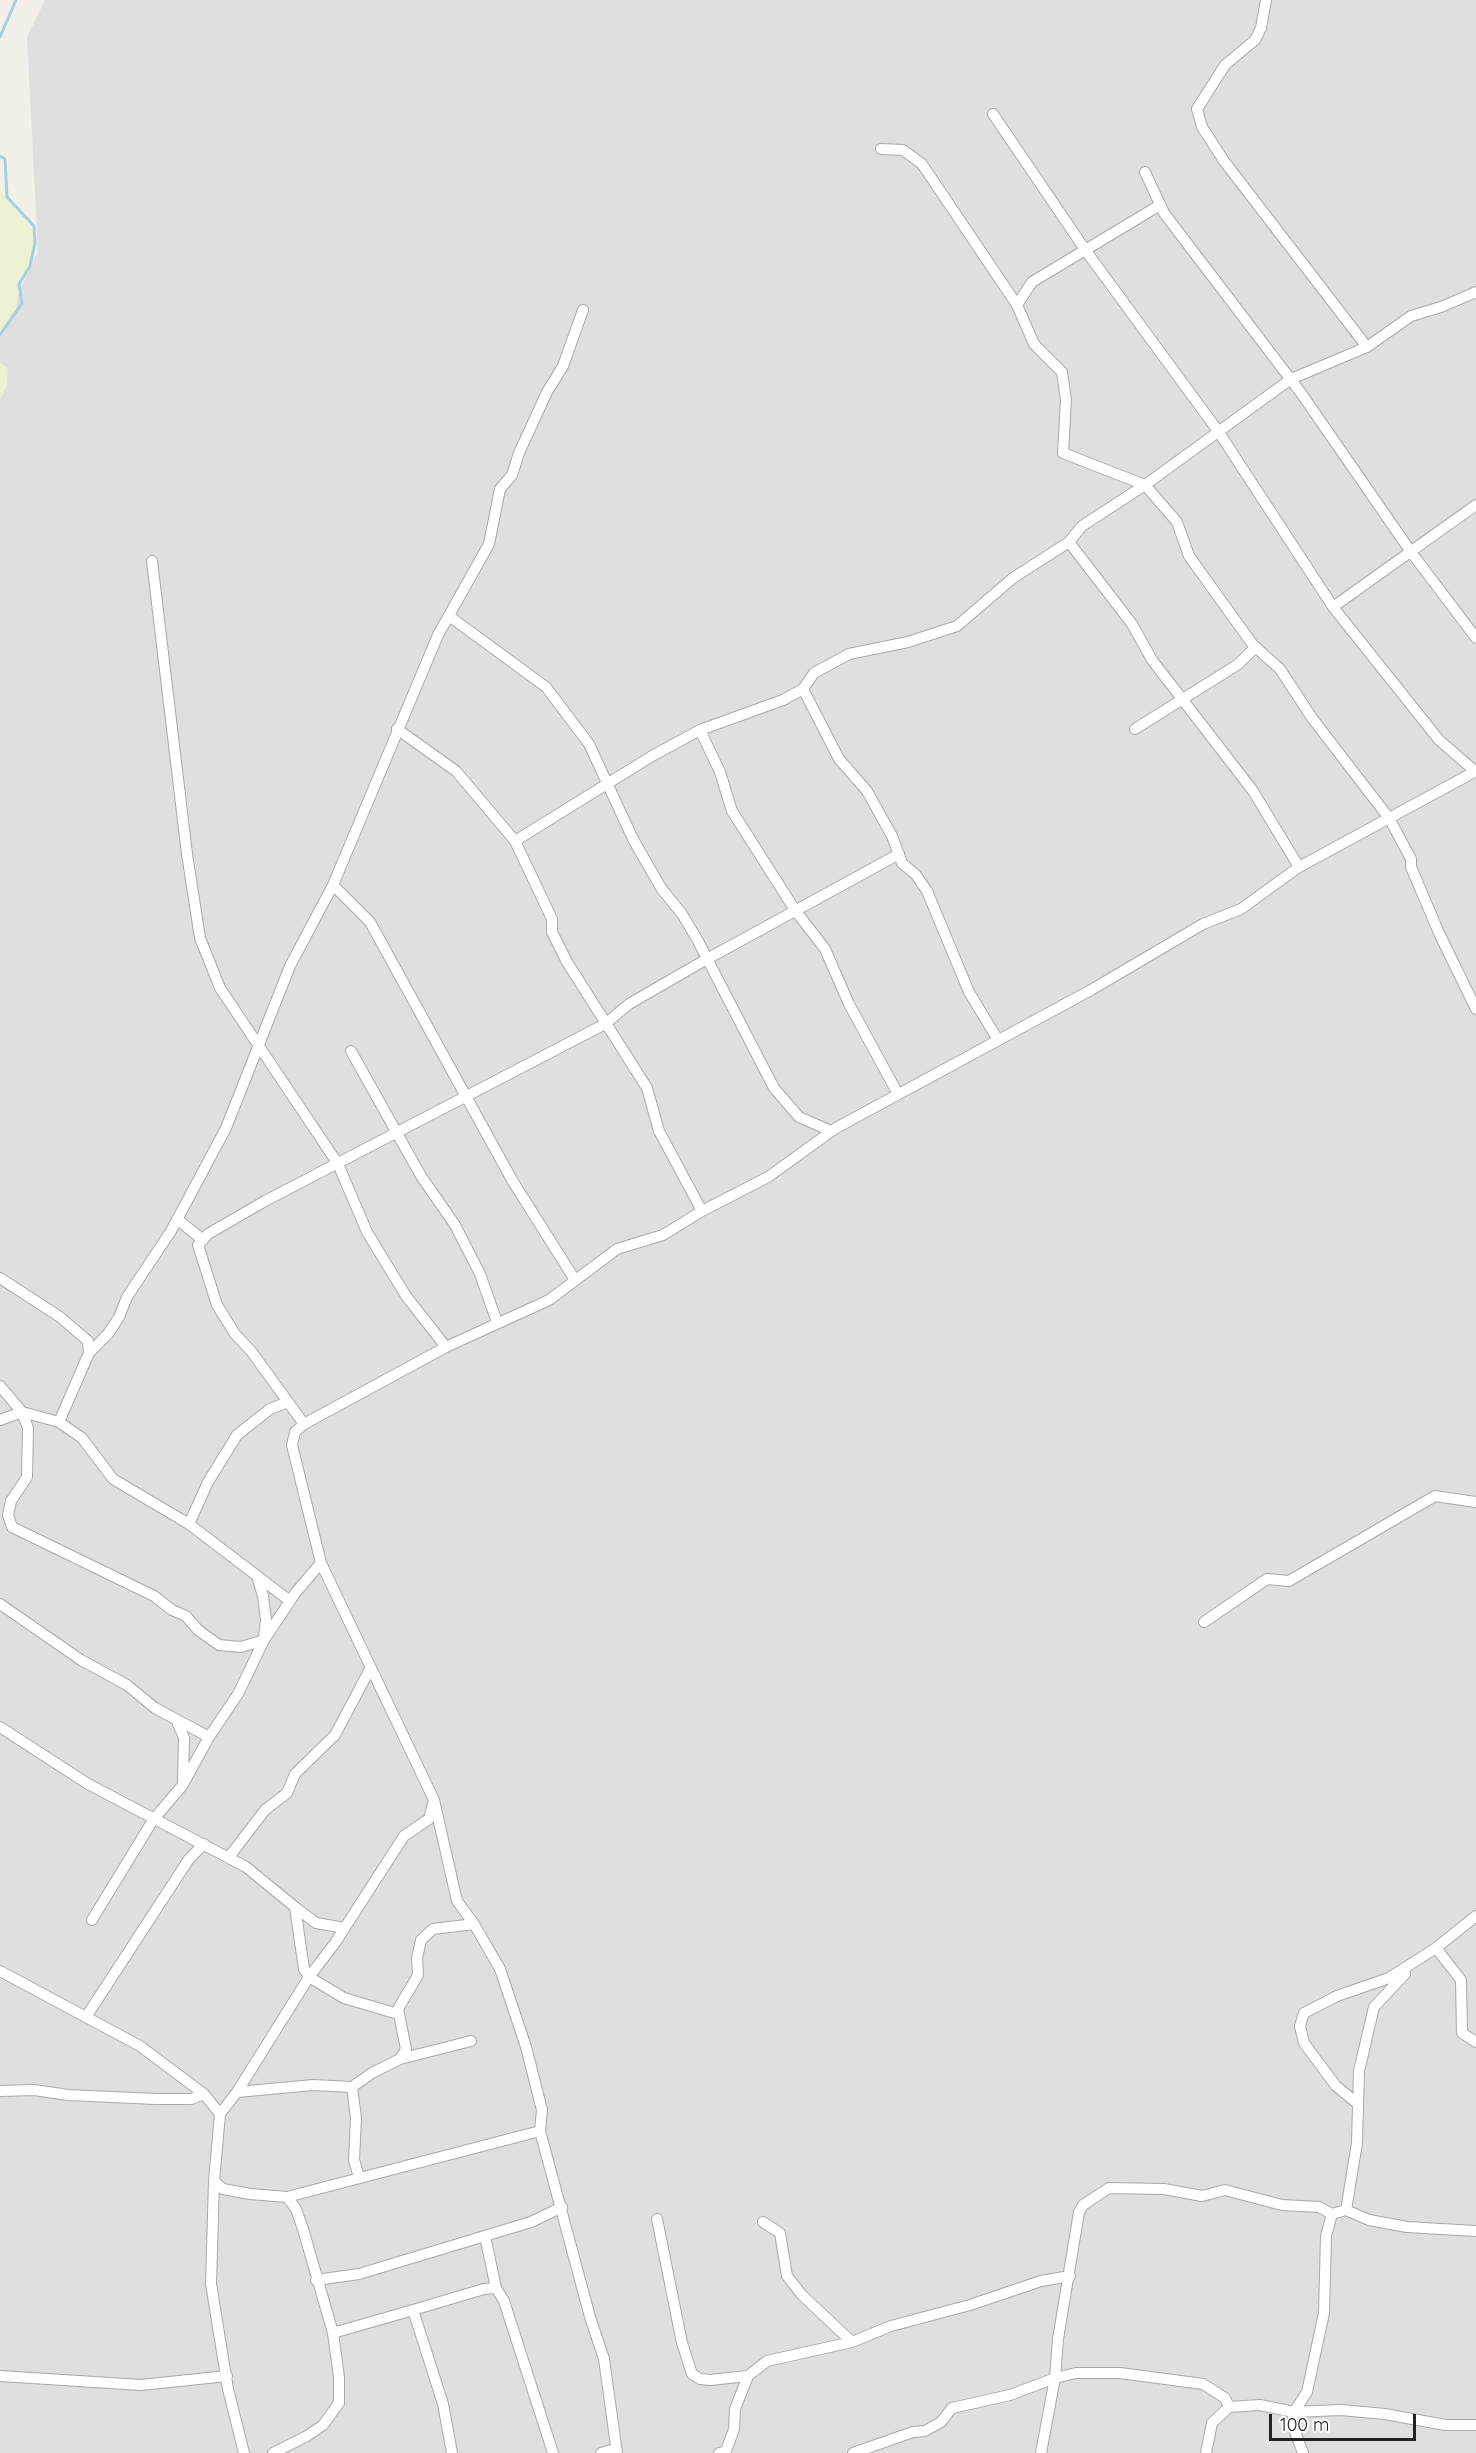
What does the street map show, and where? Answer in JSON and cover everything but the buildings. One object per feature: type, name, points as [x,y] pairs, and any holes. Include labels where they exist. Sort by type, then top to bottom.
[{"type":"street","points":[[1266,0],[1261,28],[1255,40],[1225,65],[1197,109],[1202,127],[1224,161],[1367,346]]},
{"type":"street","points":[[601,2453],[616,2451],[604,2359],[590,2317],[540,2131],[542,2110],[526,2047],[500,1969],[458,1901],[434,1800],[321,1563],[292,1445],[295,1432],[304,1424],[446,1347],[549,1300],[617,1248],[663,1235],[702,1210],[768,1177],[831,1131],[1091,990],[1203,924],[1241,909],[1299,867],[1476,771],[1439,740],[1333,607],[1218,431],[1086,251],[993,114]]},
{"type":"street","points":[[881,148],[903,150],[922,164],[1017,305],[1034,344],[1062,372],[1066,400],[1063,453],[1145,485],[1177,522],[1189,556],[1256,647],[1280,669],[1312,718],[1389,818],[1410,859],[1411,867],[1439,933],[1476,1009]]},
{"type":"street","points":[[1145,172],[1152,181],[1160,205],[1291,380],[1411,552],[1476,638]]},
{"type":"street","points":[[1017,305],[1032,282],[1058,264],[1086,251],[1160,205]]},
{"type":"street","points":[[515,841],[700,730],[783,700],[803,689],[814,673],[849,654],[908,642],[957,626],[1013,578],[1069,543],[1082,526],[1145,485],[1291,380],[1367,346],[1411,316],[1441,307],[1476,292]]},
{"type":"street","points":[[59,1422],[89,1353],[108,1334],[127,1297],[177,1220],[226,1128],[290,966],[333,885],[397,729],[448,616],[489,544],[500,489],[512,475],[519,453],[547,392],[563,366],[583,310]]},
{"type":"street","points":[[1333,607],[1476,505]]},
{"type":"street","points":[[1069,543],[1132,624],[1152,660],[1182,701],[1253,791],[1299,867]]},
{"type":"street","points":[[152,561],[187,854],[200,938],[220,988],[338,1164],[367,1232],[406,1296],[446,1347]]},
{"type":"street","points":[[448,616],[546,687],[589,744],[606,785],[661,888],[682,914],[774,1088],[799,1117],[831,1131]]},
{"type":"street","points":[[1134,729],[1237,665],[1256,647]]},
{"type":"street","points":[[803,689],[838,759],[867,791],[892,836],[902,863],[916,875],[927,891],[969,992],[998,1040]]},
{"type":"street","points":[[397,729],[456,771],[515,841],[552,920],[552,932],[605,1024],[647,1088],[660,1131],[702,1210]]},
{"type":"street","points":[[700,730],[720,772],[732,811],[795,910],[825,949],[849,1004],[898,1094]]},
{"type":"street","points":[[304,1424],[217,1305],[198,1245],[203,1240],[265,1201],[605,1024],[629,1004],[795,910],[886,864],[899,854]]},
{"type":"street","points":[[333,885],[369,922],[512,1180],[575,1280]]},
{"type":"street","points":[[351,1051],[421,1176],[455,1225],[480,1274],[497,1322]]},
{"type":"street","points":[[177,1220],[203,1240]]},
{"type":"street","points":[[0,1278],[83,1334],[88,1341],[89,1353]]},
{"type":"street","points":[[0,1386],[22,1412],[28,1428],[27,1477],[11,1501],[8,1515],[12,1527],[154,1596],[172,1610],[186,1616],[198,1630],[219,1645],[241,1647],[264,1641]]},
{"type":"street","points":[[189,1524],[208,1482],[237,1435],[270,1409],[288,1402]]},
{"type":"street","points":[[0,1420],[22,1412],[59,1422],[82,1438],[113,1479],[189,1524],[258,1579],[290,1601]]},
{"type":"street","points":[[1204,1622],[1267,1579],[1288,1581],[1435,1496],[1476,1502]]},
{"type":"street","points":[[92,1920],[153,1820],[182,1786],[238,1694],[264,1641],[290,1601],[321,1563]]},
{"type":"street","points":[[258,1579],[266,1620],[264,1641]]},
{"type":"street","points":[[0,1604],[81,1660],[127,1685],[155,1708],[210,1737]]},
{"type":"street","points":[[230,1857],[265,1810],[287,1793],[295,1774],[335,1735],[370,1669]]},
{"type":"street","points":[[176,1719],[184,1738],[182,1786]]},
{"type":"street","points":[[0,1727],[88,1784],[153,1820],[230,1857],[315,1923],[345,1928]]},
{"type":"street","points":[[244,2453],[227,2376],[211,2284],[214,2181],[220,2114],[237,2092],[309,1977],[345,1928],[404,1836],[429,1819],[434,1800]]},
{"type":"street","points":[[86,2018],[189,1859],[204,1844]]},
{"type":"street","points":[[295,1907],[304,1969],[309,1977],[344,1998],[398,2014]]},
{"type":"street","points":[[1358,2104],[1336,2086],[1304,2043],[1300,2026],[1304,2013],[1337,1996],[1389,1977],[1422,1958],[1476,1916]]},
{"type":"street","points":[[400,2059],[406,2049],[398,2014],[418,1975],[417,1958],[426,1933],[433,1929],[474,1924]]},
{"type":"street","points":[[1436,1948],[1461,1980],[1462,2033],[1476,2042]]},
{"type":"street","points":[[1346,2210],[1357,2143],[1359,2072],[1374,2007],[1422,1958]]},
{"type":"street","points":[[0,1971],[140,2046],[204,2094],[220,2114]]},
{"type":"street","points":[[237,2092],[313,2085],[352,2087],[372,2073],[400,2059],[471,2041]]},
{"type":"street","points":[[352,2087],[356,2118],[354,2160],[359,2177]]},
{"type":"street","points":[[0,2091],[34,2090],[68,2095],[156,2099],[191,2099],[204,2094]]},
{"type":"street","points":[[214,2181],[223,2188],[250,2194],[287,2197],[540,2131]]},
{"type":"street","points":[[1041,2453],[1055,2378],[1058,2339],[1079,2212],[1083,2205],[1109,2188],[1164,2189],[1202,2196],[1225,2190],[1282,2205],[1319,2207],[1332,2214],[1346,2210],[1369,2220],[1407,2227],[1476,2231]]},
{"type":"street","points":[[273,2453],[307,2436],[322,2425],[339,2403],[339,2377],[333,2333],[303,2229],[296,2209],[287,2197]]},
{"type":"street","points":[[316,2280],[359,2274],[531,2222],[562,2207]]},
{"type":"street","points":[[1302,2453],[1292,2424],[1294,2412],[1307,2392],[1324,2313],[1326,2236],[1332,2214]]},
{"type":"street","points":[[657,2219],[682,2343],[692,2374],[700,2379],[710,2380],[748,2376]]},
{"type":"street","points":[[763,2222],[780,2233],[787,2276],[802,2295],[852,2342]]},
{"type":"street","points":[[485,2236],[496,2288],[504,2301],[553,2453]]},
{"type":"street","points":[[724,2452],[734,2429],[735,2409],[748,2376],[767,2361],[852,2342],[891,2326],[970,2305],[1041,2281],[1070,2276]]},
{"type":"street","points":[[333,2333],[484,2289],[496,2288]]},
{"type":"street","points":[[413,2310],[443,2404],[452,2453]]},
{"type":"street","points":[[853,2453],[913,2432],[925,2431],[941,2422],[952,2408],[1010,2395],[1055,2378],[1101,2372],[1184,2380],[1215,2389],[1225,2398],[1228,2406]]},
{"type":"street","points":[[0,2376],[141,2385],[227,2376]]},
{"type":"street","points":[[1206,2453],[1212,2423],[1228,2406],[1260,2405],[1294,2412],[1341,2410],[1385,2414],[1445,2425],[1476,2425]]},
{"type":"shaded area","points":[[45,0],[1476,0],[1476,2453],[0,2453],[0,334],[38,251],[27,37]]},
{"type":"green space","points":[[0,190],[35,233],[35,243],[25,274],[19,278],[16,314],[0,332]]},
{"type":"green space","points":[[0,363],[8,368],[7,385],[0,400]]},
{"type":"waterway","points":[[0,37],[16,0]]},
{"type":"waterway","points":[[0,156],[5,159],[7,197],[34,226],[35,243],[30,266],[19,284],[22,303],[0,335]]}]
